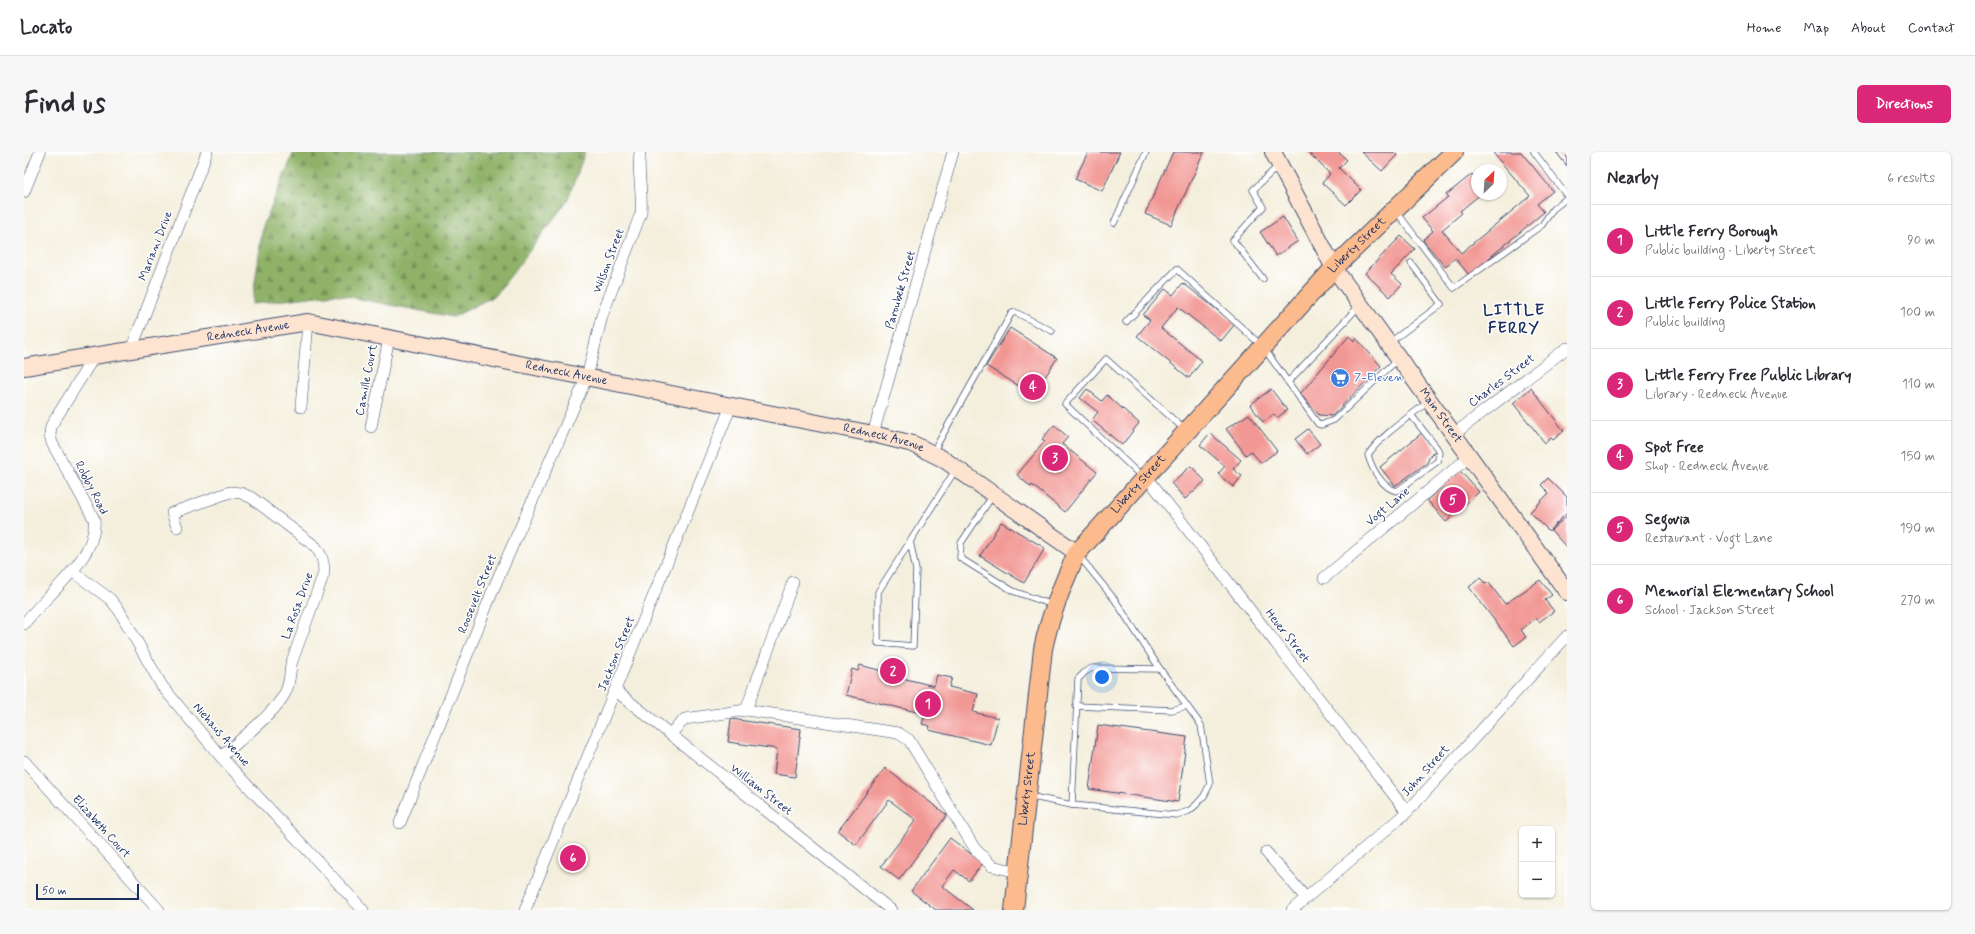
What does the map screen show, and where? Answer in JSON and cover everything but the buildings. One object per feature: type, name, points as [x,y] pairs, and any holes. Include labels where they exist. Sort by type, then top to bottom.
[{"type":"main road","name":"Liberty Street","points":[[1014,910],[1043,649],[1054,606],[1077,553],[1334,268],[1454,152]]},
{"type":"street","name":"Mariani Drive","points":[[131,350],[206,152]]},
{"type":"street","name":"Wilson Street","points":[[587,377],[602,316],[641,213],[642,201],[638,165],[640,152]]},
{"type":"street","name":"Paroubek Street","points":[[873,434],[953,152]]},
{"type":"street","points":[[24,192],[37,153]]},
{"type":"street","name":"Main Street","points":[[1276,158],[1334,268],[1565,585]]},
{"type":"street","name":"Redneck Avenue","points":[[24,367],[308,322],[873,434],[913,444],[956,469],[1077,553]]},
{"type":"street","points":[[301,407],[308,322]]},
{"type":"street","name":"Camille Court","points":[[371,427],[388,338]]},
{"type":"street","name":"Charles Street","points":[[1454,434],[1567,348]]},
{"type":"street","name":"Robby Road","points":[[24,624],[72,571],[93,539],[95,529],[94,519],[52,443],[50,434],[51,426],[96,356]]},
{"type":"street","name":"Roosevelt Street","points":[[400,823],[495,585],[587,377]]},
{"type":"street","name":"Jackson Street","points":[[525,910],[732,406]]},
{"type":"street","name":"Vogt Lane","points":[[1324,578],[1470,456]]},
{"type":"street","name":"Heuer Street","points":[[1145,478],[1407,812]]},
{"type":"street","name":"La Rosa Drive","points":[[177,528],[172,513],[230,492],[241,493],[252,498],[316,547],[321,553],[324,563],[324,573],[291,664],[290,678],[286,691],[278,704],[222,757]]},
{"type":"street","name":"Niehaus Avenue","points":[[72,571],[110,599],[119,610],[162,686],[222,757],[363,910]]},
{"type":"street","points":[[746,710],[793,582]]},
{"type":"street","name":"John Street","points":[[1292,910],[1407,812],[1567,636]]},
{"type":"street","name":"William Street","points":[[616,691],[891,910]]},
{"type":"street","points":[[670,734],[686,719],[746,710],[898,733],[909,740],[975,849],[992,866],[1018,872]]},
{"type":"street","name":"Elizabeth Court","points":[[24,761],[159,910]]},
{"type":"street","points":[[1266,852],[1306,898]]},
{"type":"lane","points":[[1114,223],[1146,152]]},
{"type":"lane","points":[[1394,209],[1454,288],[1542,225],[1553,209],[1567,197],[1534,152]]},
{"type":"lane","points":[[1263,279],[1233,240],[1263,207],[1253,190],[1276,158]]},
{"type":"lane","points":[[1389,344],[1441,304],[1411,263]]},
{"type":"lane","points":[[1126,322],[1177,269],[1263,346],[1318,424],[1321,425],[1334,420],[1399,358]]},
{"type":"lane","points":[[1288,382],[1360,304]]},
{"type":"lane","points":[[932,454],[1011,314],[1016,312],[1052,331]]},
{"type":"lane","points":[[1145,478],[1065,404],[1106,359],[1187,431]]},
{"type":"lane","points":[[1411,415],[1440,452],[1438,461],[1397,491],[1390,489],[1371,465],[1368,455],[1372,447],[1429,400]]},
{"type":"lane","points":[[910,541],[916,570],[913,646],[878,643],[878,592],[910,541],[956,469]]},
{"type":"lane","points":[[994,495],[961,543],[960,558],[1014,591],[1054,606]]},
{"type":"lane","points":[[1026,796],[1072,805],[1176,815],[1189,811],[1196,805],[1204,796],[1210,784],[1201,725],[1160,670],[1115,600],[1077,553]]},
{"type":"lane","points":[[1072,805],[1078,679],[1084,672],[1092,668],[1160,670]]},
{"type":"lane","points":[[1076,706],[1172,710],[1186,706]]},
{"type":"green space","points":[[294,152],[585,152],[567,201],[496,295],[453,317],[334,294],[252,304],[263,226]]},
{"type":"place","name":"7-Eleven","points":[[1340,378]]},
{"type":"place","name":"Spot Free","points":[[1033,387]]},
{"type":"place","name":"Little Ferry Free Public Library","points":[[1055,458]]},
{"type":"place","name":"Segovia","points":[[1453,500]]},
{"type":"place","name":"Little Ferry Police Station","points":[[893,671]]},
{"type":"place","name":"Little Ferry Borough","points":[[928,704]]},
{"type":"place","name":"Memorial Elementary School","points":[[573,858]]},
{"type":"district","name":"LITTLE FERRY","points":[[1514,319]]}]
